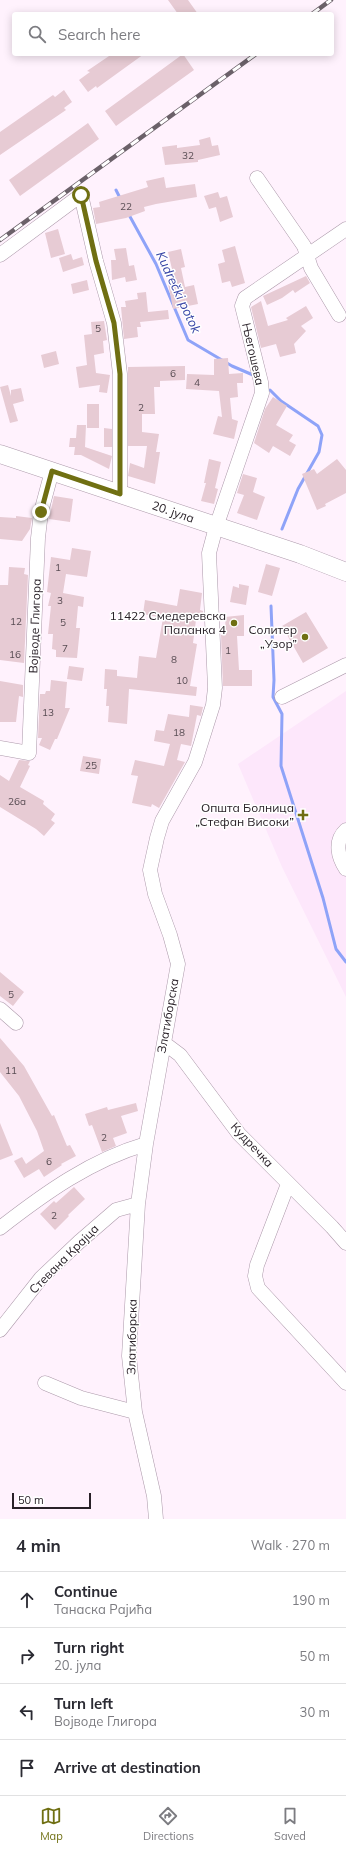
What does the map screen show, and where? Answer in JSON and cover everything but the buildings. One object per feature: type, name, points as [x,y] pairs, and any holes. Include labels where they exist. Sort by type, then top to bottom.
[{"type":"main road","name":"20. јула","points":[[0,454],[300,554],[346,572]]},
{"type":"street","points":[[257,178],[304,246],[311,268],[339,315]]},
{"type":"street","points":[[0,255],[81,195],[96,261],[114,323],[120,374],[120,494]]},
{"type":"street","name":"Његошева","points":[[216,527],[262,393],[261,382],[242,306],[245,298],[346,229]]},
{"type":"street","name":"Војводе Глигора","points":[[0,748],[29,753],[38,538],[41,512],[52,471]]},
{"type":"street","name":"Златиборска","points":[[156,1519],[154,1496],[135,1412],[129,1356],[138,1204],[146,1144],[178,964],[170,935],[155,894],[150,870],[162,821],[195,762],[213,705],[215,688],[209,553],[216,527]]},
{"type":"street","points":[[282,697],[346,665]]},
{"type":"street","points":[[346,830],[338,843],[338,852],[341,862],[346,869]]},
{"type":"street","points":[[0,1010],[16,1023]]},
{"type":"street","name":"Кудречка","points":[[164,1043],[180,1055],[240,1134],[346,1242]]},
{"type":"street","points":[[0,1228],[34,1201],[80,1172],[118,1153],[146,1144]]},
{"type":"street","points":[[288,1184],[257,1265],[255,1276],[258,1288],[346,1382]]},
{"type":"street","name":"Стевана Крајца","points":[[0,1330],[41,1278],[79,1242],[116,1210],[138,1204]]},
{"type":"street","points":[[45,1383],[81,1398],[135,1412]]},
{"type":"shaded area","name":"Општа Болница „Стефан Високи”","points":[[346,691],[346,997],[282,867],[238,764]]},
{"type":"waterway","name":"Kudrečki potok","points":[[116,190],[120,198]]},
{"type":"waterway","name":"Kudrečki potok","points":[[128,213],[156,264],[188,340],[232,366],[253,375]]},
{"type":"waterway","name":"Kudrečki potok","points":[[270,390],[281,401],[318,426],[322,435],[319,452],[298,489],[282,529]]},
{"type":"waterway","name":"Kudrečki potok","points":[[271,606],[274,680],[273,697],[282,714],[281,766],[323,898],[336,949],[346,962]]},
{"type":"railway","points":[[315,12],[331,0]]},
{"type":"railway","points":[[0,240],[253,56]]},
{"type":"place","name":"11422 Смедеревска Паланка 4","points":[[234,623]]},
{"type":"place","name":"Солитер „Узор”","points":[[305,637]]},
{"type":"place","name":"Општа Болница „Стефан Високи”","points":[[303,815]]},
{"type":"route","points":[[41,512],[52,471],[120,494],[120,374],[114,323],[96,261],[81,195]]}]
